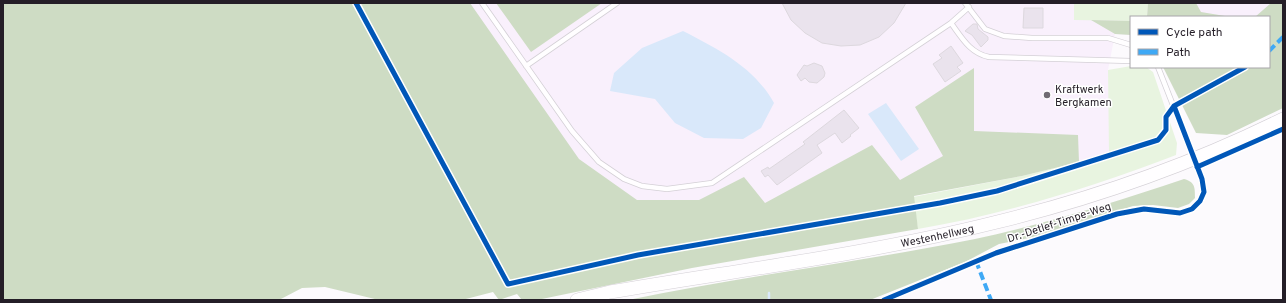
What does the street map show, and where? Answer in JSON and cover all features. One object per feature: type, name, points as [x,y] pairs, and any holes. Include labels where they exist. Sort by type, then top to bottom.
[{"type":"main road","name":"Westenhellweg","points":[[577,300],[610,292],[827,257],[997,222],[1126,184],[1195,159],[1283,119]]},
{"type":"lane","points":[[482,3],[572,131],[599,162],[624,179],[642,186],[667,189],[712,183],[951,23],[969,7]]},
{"type":"lane","points":[[526,66],[617,3]]},
{"type":"lane","points":[[965,3],[985,29],[1004,36],[1032,38],[1108,38],[1130,45]]},
{"type":"lane","points":[[951,23],[967,45],[978,55],[989,57],[1130,61]]},
{"type":"lane","points":[[1158,68],[1195,159]]},
{"type":"lane","name":"Dr.-Detlef-Timpe-Weg","points":[[884,300],[996,253],[1117,214],[1144,209],[1180,213],[1192,209],[1200,201],[1204,192],[1202,179],[1195,159]]},
{"type":"shaded area","name":"Kraftwerk Bergkamen","points":[[358,3],[1283,3],[1283,8],[1270,16],[1130,16],[1130,35],[1115,34],[1108,70],[1110,154],[1022,176],[630,245]]},
{"type":"green space","points":[[3,3],[470,3],[579,159],[637,200],[699,200],[744,177],[765,203],[872,145],[900,180],[943,156],[915,107],[974,68],[974,131],[1078,135],[1079,162],[1022,176],[914,196],[918,229],[692,268],[537,300],[522,300],[517,294],[499,300],[493,292],[462,300],[379,300],[325,287],[302,288],[279,300],[3,300]]},
{"type":"green space","points":[[496,3],[602,3],[531,52]]},
{"type":"green space","points":[[1074,3],[1148,3],[1147,16],[1130,16],[1130,21],[1074,20]]},
{"type":"green space","points":[[1148,3],[1196,3],[1201,12],[1225,16],[1147,16]]},
{"type":"green space","points":[[1271,3],[1283,3],[1283,108],[1227,135],[1196,133],[1164,68],[1270,68],[1270,16],[1256,16]]},
{"type":"green space","points":[[1091,20],[1130,21],[1130,35],[1115,34]]},
{"type":"green space","points":[[1130,66],[1130,68],[1147,68],[1153,72],[1177,143],[1176,155],[1081,189],[984,216],[918,229],[913,197],[1022,176],[1109,154],[1108,70]]},
{"type":"green space","points":[[1184,179],[1192,183],[1194,186],[1195,198],[1189,204],[1178,208],[1153,205],[1133,206],[1034,237],[999,244],[965,262],[870,300],[628,300],[671,291],[975,239],[1028,227]]},
{"type":"water","points":[[683,31],[734,60],[746,69],[766,90],[774,103],[761,128],[743,139],[704,138],[675,123],[655,99],[610,91],[614,73],[642,48]]},
{"type":"water","points":[[886,103],[919,149],[901,161],[868,114]]},
{"type":"building","points":[[782,3],[906,3],[894,23],[879,37],[860,45],[841,46],[822,43],[805,33],[791,20]]},
{"type":"building","points":[[1024,8],[1043,8],[1043,28],[1023,28]]},
{"type":"building","points":[[973,24],[977,24],[978,29],[988,37],[988,40],[981,47],[972,35],[965,31]]},
{"type":"building","points":[[951,46],[963,63],[957,67],[961,71],[945,82],[933,64],[942,58],[939,55]]},
{"type":"building","points":[[814,63],[822,66],[825,73],[824,77],[817,83],[809,82],[805,78],[801,81],[797,75],[804,65],[807,66]]},
{"type":"building","points":[[844,110],[859,128],[850,135],[851,136],[842,143],[835,133],[817,145],[822,153],[777,185],[768,175],[765,177],[761,171],[768,167],[769,169],[805,144],[803,142]]},
{"type":"waterway","points":[[769,293],[769,300]]},
{"type":"marked path","points":[[1270,50],[1283,37]]},
{"type":"marked path","points":[[976,261],[991,300]]},
{"type":"cycle path","points":[[356,3],[508,284],[638,255],[940,203],[997,191],[1158,140],[1166,130],[1166,117],[1174,106],[1243,68]]},
{"type":"cycle path","points":[[884,300],[996,253],[1117,214],[1144,209],[1180,213],[1192,209],[1200,201],[1204,192],[1202,179],[1174,106]]},
{"type":"cycle path","points":[[1197,167],[1283,129]]},
{"type":"place","name":"Kraftwerk Bergkamen","points":[[1047,95]]}]
